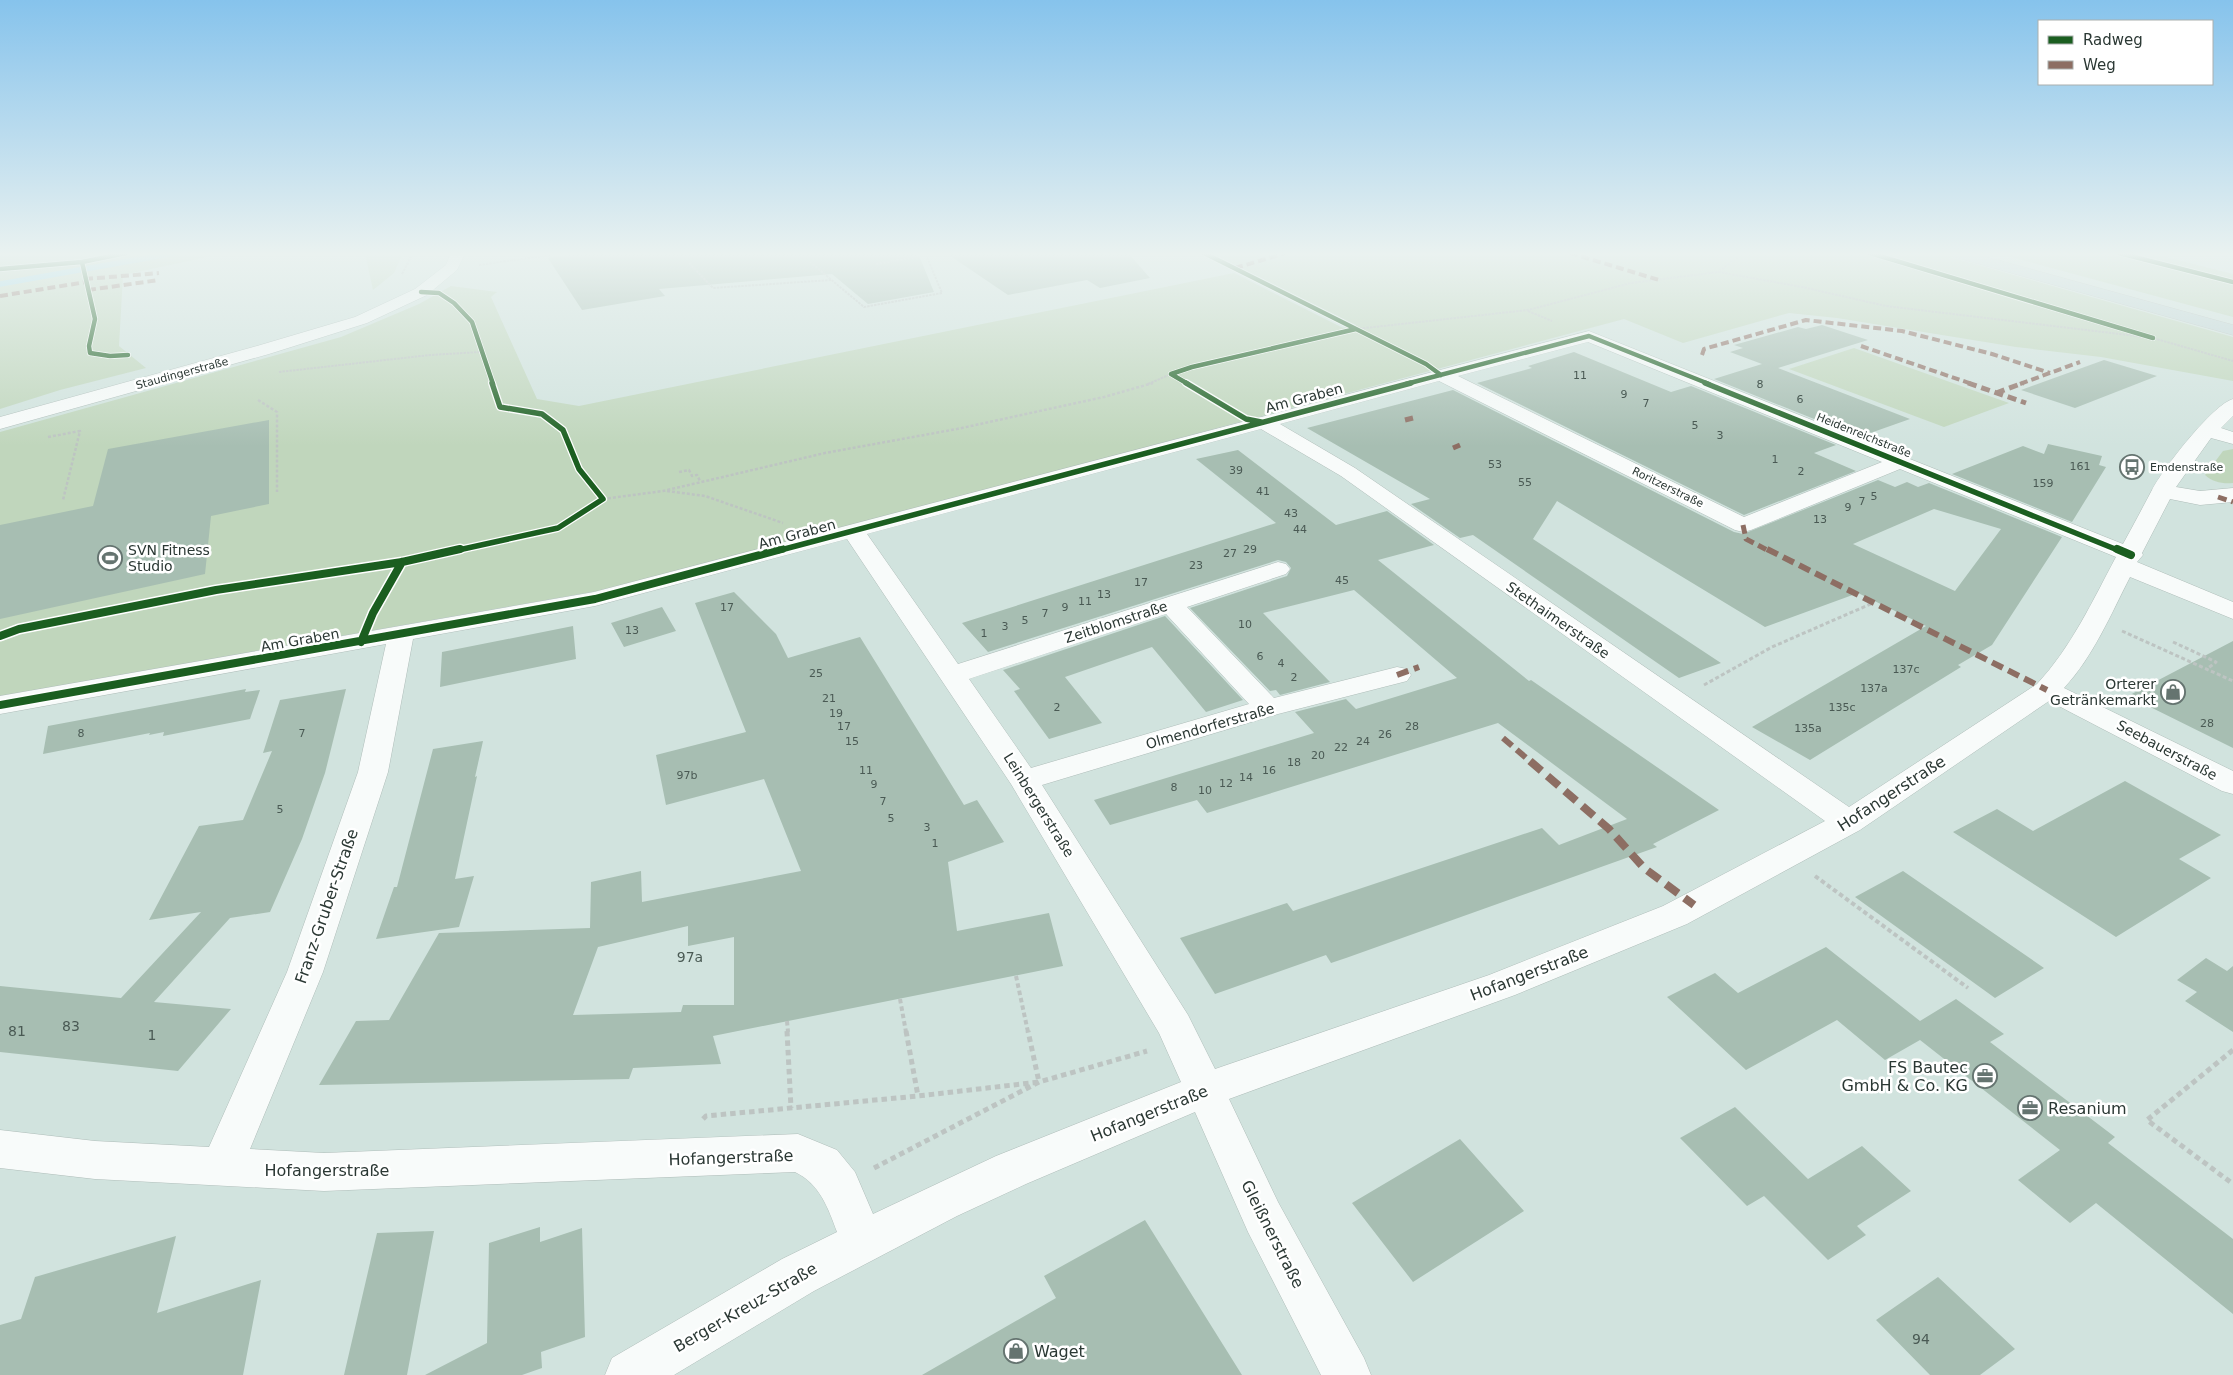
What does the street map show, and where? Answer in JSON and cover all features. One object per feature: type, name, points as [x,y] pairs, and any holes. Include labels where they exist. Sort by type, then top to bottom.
[{"type":"highway","points":[[2187,317],[2233,330]]},
{"type":"highway","points":[[2208,317],[2233,324]]},
{"type":"street","name":"Staudingerstraße","points":[[0,423],[263,350],[353,323],[366,317]]},
{"type":"street","name":"Am Graben","points":[[0,705],[595,599],[1589,336]]},
{"type":"street","name":"Heidenreichstraße","points":[[1589,336],[1899,462],[2128,560]]},
{"type":"street","name":"Roritzerstraße","points":[[1441,375],[1743,525],[1899,462]]},
{"type":"street","name":"Hofangerstraße","points":[[0,1149],[95,1160],[324,1172],[798,1153],[822,1164],[840,1186],[847,1208],[862,1241],[1011,1170],[1206,1090],[1502,985],[1675,915],[1849,822],[2047,690],[2062,674],[2096,619],[2162,491],[2207,430],[2233,405]]},
{"type":"street","name":"Stethaimerstraße","points":[[1263,422],[1348,472],[1849,822]]},
{"type":"street","points":[[2207,430],[2233,438]]},
{"type":"street","points":[[2162,491],[2200,498],[2225,496]]},
{"type":"street","name":"Leinbergerstraße","points":[[854,532],[1024,780],[1183,1041],[1206,1090]]},
{"type":"street","points":[[2128,560],[2233,611]]},
{"type":"street","name":"Zeitblomstraße","points":[[953,675],[1278,569]]},
{"type":"street","points":[[1171,604],[1268,708]]},
{"type":"street","name":"Franz-Gruber-Straße","points":[[221,1168],[305,972],[373,772],[401,635]]},
{"type":"street","name":"Olmendorferstraße","points":[[1024,780],[1268,708],[1398,674]]},
{"type":"street","name":"Seebauerstraße","points":[[2047,690],[2094,712],[2233,784]]},
{"type":"street","name":"Gleißnerstraße","points":[[1206,1090],[1263,1217],[1347,1375]]},
{"type":"street","name":"Berger-Kreuz-Straße","points":[[629,1375],[798,1275],[862,1241]]},
{"type":"path","points":[[1356,329],[1463,317]]},
{"type":"path","points":[[1979,317],[2153,338],[2233,361]]},
{"type":"path","points":[[298,370],[343,367],[431,353],[480,352]]},
{"type":"path","points":[[603,499],[663,490],[825,453],[957,429],[1104,397],[1153,383],[1171,374]]},
{"type":"path","points":[[258,400],[277,412],[277,492]]},
{"type":"path","points":[[63,500],[80,431]]},
{"type":"path","points":[[678,472],[689,470],[692,476],[697,475],[700,481]]},
{"type":"path","points":[[663,490],[705,496],[780,521],[816,542]]},
{"type":"path","points":[[1676,702],[1772,647],[1872,603]]},
{"type":"path","points":[[2096,619],[2233,681]]},
{"type":"path","points":[[2173,642],[2216,662],[2207,669]]},
{"type":"path","points":[[1787,855],[1968,988]]},
{"type":"path","points":[[1016,976],[1039,1082]]},
{"type":"path","points":[[900,999],[918,1096]]},
{"type":"path","points":[[787,1021],[791,1108]]},
{"type":"path","points":[[669,1158],[706,1116],[918,1096],[1039,1082],[1183,1041]]},
{"type":"path","points":[[2233,1050],[2147,1120],[2233,1184]]},
{"type":"path","points":[[840,1186],[1039,1082]]},
{"type":"green space","points":[[0,317],[121,317],[119,346],[146,368],[60,390],[0,409]]},
{"type":"green space","points":[[388,317],[500,317],[537,399],[579,406],[1016,317],[1322,317],[1343,328],[1356,325],[1340,317],[1774,317],[1683,343],[1624,319],[814,536],[597,591],[0,696],[0,432],[341,337]]},
{"type":"green space","points":[[1829,317],[2163,317],[2233,337],[2233,381],[2101,357],[2016,347]]},
{"type":"green space","points":[[1854,348],[2009,403],[1944,427],[1789,369]]},
{"type":"green space","points":[[2233,449],[2233,483],[2218,482],[2205,475],[2223,451]]},
{"type":"building","points":[[1822,325],[1868,340],[1778,368],[1910,419],[1859,437],[1714,379],[1762,364],[1730,352],[1743,348],[1734,345],[1798,327],[1806,329]]},
{"type":"building","points":[[1574,352],[1671,392],[1691,386],[1836,445],[1814,453],[1856,471],[1744,515],[1477,383],[1532,368],[1528,366]]},
{"type":"building","points":[[2104,360],[2157,376],[2075,408],[2021,390]]},
{"type":"building","points":[[1453,390],[1734,532],[1743,534],[1878,480],[1895,487],[1907,482],[1918,487],[1929,483],[2062,537],[1992,645],[1958,665],[1961,667],[1810,760],[1752,727],[1926,626],[1858,593],[1765,627],[1557,501],[1533,539],[1721,663],[1679,678],[1473,535],[1460,538],[1411,504],[1430,499],[1307,428]],"holes":[[[1934,509],[2001,529],[1955,591],[1853,544]]]},
{"type":"building","points":[[269,420],[269,504],[211,516],[205,574],[0,619],[0,525],[93,506],[108,449]]},
{"type":"building","points":[[2048,444],[2102,456],[2099,465],[2106,467],[2072,522],[1952,474],[2023,446],[2044,454]]},
{"type":"building","points":[[1238,450],[1336,525],[1387,511],[1434,545],[1378,560],[1529,681],[1531,680],[1719,810],[1653,844],[1657,847],[1331,963],[1326,955],[1215,994],[1180,938],[1287,903],[1293,911],[1542,828],[1559,845],[1627,819],[1498,723],[1207,813],[1197,800],[1110,825],[1094,800],[1314,733],[1295,712],[1346,699],[1356,709],[1457,678],[1354,590],[1263,613],[1330,682],[1280,695],[1276,690],[1270,691],[1190,608],[1287,576],[1291,568],[1286,562],[1278,560],[988,652],[962,623],[1276,523],[1196,459]]},
{"type":"building","points":[[734,592],[776,634],[788,658],[860,637],[964,805],[977,800],[1004,842],[948,862],[957,931],[1049,913],[1063,966],[713,1036],[721,1064],[633,1068],[629,1079],[319,1085],[356,1021],[389,1020],[439,933],[590,928],[591,882],[641,871],[642,902],[801,871],[764,779],[666,805],[656,755],[746,732],[695,603]],"holes":[[[688,926],[688,946],[734,937],[734,1005],[683,1005],[681,1012],[573,1015],[598,947]]]},
{"type":"building","points":[[662,607],[676,631],[624,647],[611,623]]},
{"type":"building","points":[[1165,616],[1243,700],[1206,712],[1152,647],[1065,677],[1102,723],[1049,739],[1014,691],[1020,689],[1003,670]]},
{"type":"building","points":[[573,626],[576,659],[440,687],[442,652]]},
{"type":"building","points":[[2233,641],[2233,748],[2128,696]]},
{"type":"building","points":[[246,689],[245,692],[260,690],[250,719],[163,736],[164,732],[149,735],[150,733],[43,754],[48,726]]},
{"type":"building","points":[[346,689],[325,773],[302,839],[270,912],[230,918],[154,1002],[231,1009],[178,1071],[0,1052],[0,986],[121,998],[201,912],[149,920],[199,826],[243,820],[272,751],[263,753],[280,700]]},
{"type":"building","points":[[483,741],[455,879],[474,876],[459,927],[376,939],[394,887],[397,887],[433,749]]},
{"type":"building","points":[[2125,781],[2221,835],[2179,859],[2211,878],[2116,937],[1953,832],[1997,809],[2033,831]]},
{"type":"building","points":[[1903,871],[2044,968],[1995,998],[1855,897]]},
{"type":"building","points":[[1826,947],[1920,1021],[1956,999],[2004,1034],[1990,1042],[2115,1137],[2108,1143],[2233,1239],[2233,1314],[2096,1203],[2070,1223],[2018,1180],[2060,1150],[1920,1040],[1885,1060],[1837,1020],[1746,1070],[1667,997],[1715,973],[1738,993]]},
{"type":"building","points":[[2206,958],[2227,971],[2233,966],[2233,1032],[2185,1001],[2197,992],[2177,980]]},
{"type":"building","points":[[1735,1107],[1808,1179],[1862,1146],[1911,1191],[1857,1226],[1866,1235],[1828,1260],[1764,1196],[1747,1206],[1680,1138]]},
{"type":"building","points":[[1460,1139],[1524,1211],[1413,1282],[1352,1203]]},
{"type":"building","points":[[1145,1220],[1242,1375],[922,1375],[1056,1298],[1044,1276]]},
{"type":"building","points":[[540,1227],[540,1242],[582,1228],[585,1337],[541,1352],[542,1368],[522,1375],[425,1375],[487,1343],[489,1243]]},
{"type":"building","points":[[434,1231],[407,1375],[344,1375],[377,1233]]},
{"type":"building","points":[[176,1236],[157,1313],[261,1280],[243,1375],[0,1375],[0,1325],[21,1319],[35,1277]]},
{"type":"building","points":[[1938,1277],[2015,1349],[1980,1375],[1930,1375],[1876,1320]]},
{"type":"marked path","points":[[1702,355],[1704,349],[1806,320],[1902,331],[1992,354],[2050,373]]},
{"type":"marked path","points":[[1861,346],[2026,403]]},
{"type":"marked path","points":[[1996,393],[2080,362]]},
{"type":"marked path","points":[[1405,420],[1413,418]]},
{"type":"marked path","points":[[1453,448],[1460,445]]},
{"type":"marked path","points":[[2218,497],[2233,502]]},
{"type":"marked path","points":[[1743,525],[1746,539],[2047,690]]},
{"type":"marked path","points":[[1397,675],[1419,667]]},
{"type":"marked path","points":[[1503,738],[1609,829],[1644,868],[1694,905]]},
{"type":"cycle path","points":[[95,317],[89,346],[90,353],[110,356],[128,355]]},
{"type":"cycle path","points":[[0,636],[19,629],[216,590],[402,562],[558,528],[603,499],[579,469],[563,430],[542,414],[500,407],[472,322],[467,317]]},
{"type":"cycle path","points":[[1332,317],[1426,364],[1441,375]]},
{"type":"cycle path","points":[[2084,317],[2153,338]]},
{"type":"cycle path","points":[[1261,422],[1246,419],[1171,374],[1192,367],[1356,329]]},
{"type":"cycle path","points":[[0,705],[595,599],[1589,336],[2131,555]]},
{"type":"cycle path","points":[[361,642],[373,613],[402,562]]},
{"type":"place","name":"Emdenstraße","points":[[2132,467]]},
{"type":"place","name":"SVN Fitness Studio","points":[[110,558]]},
{"type":"place","name":"Orterer Getränkemarkt","points":[[2173,692]]},
{"type":"place","name":"FS Bautec GmbH & Co. KG","points":[[1985,1076]]},
{"type":"place","name":"Resanium","points":[[2030,1108]]},
{"type":"place","name":"Waget","points":[[1016,1351]]}]
